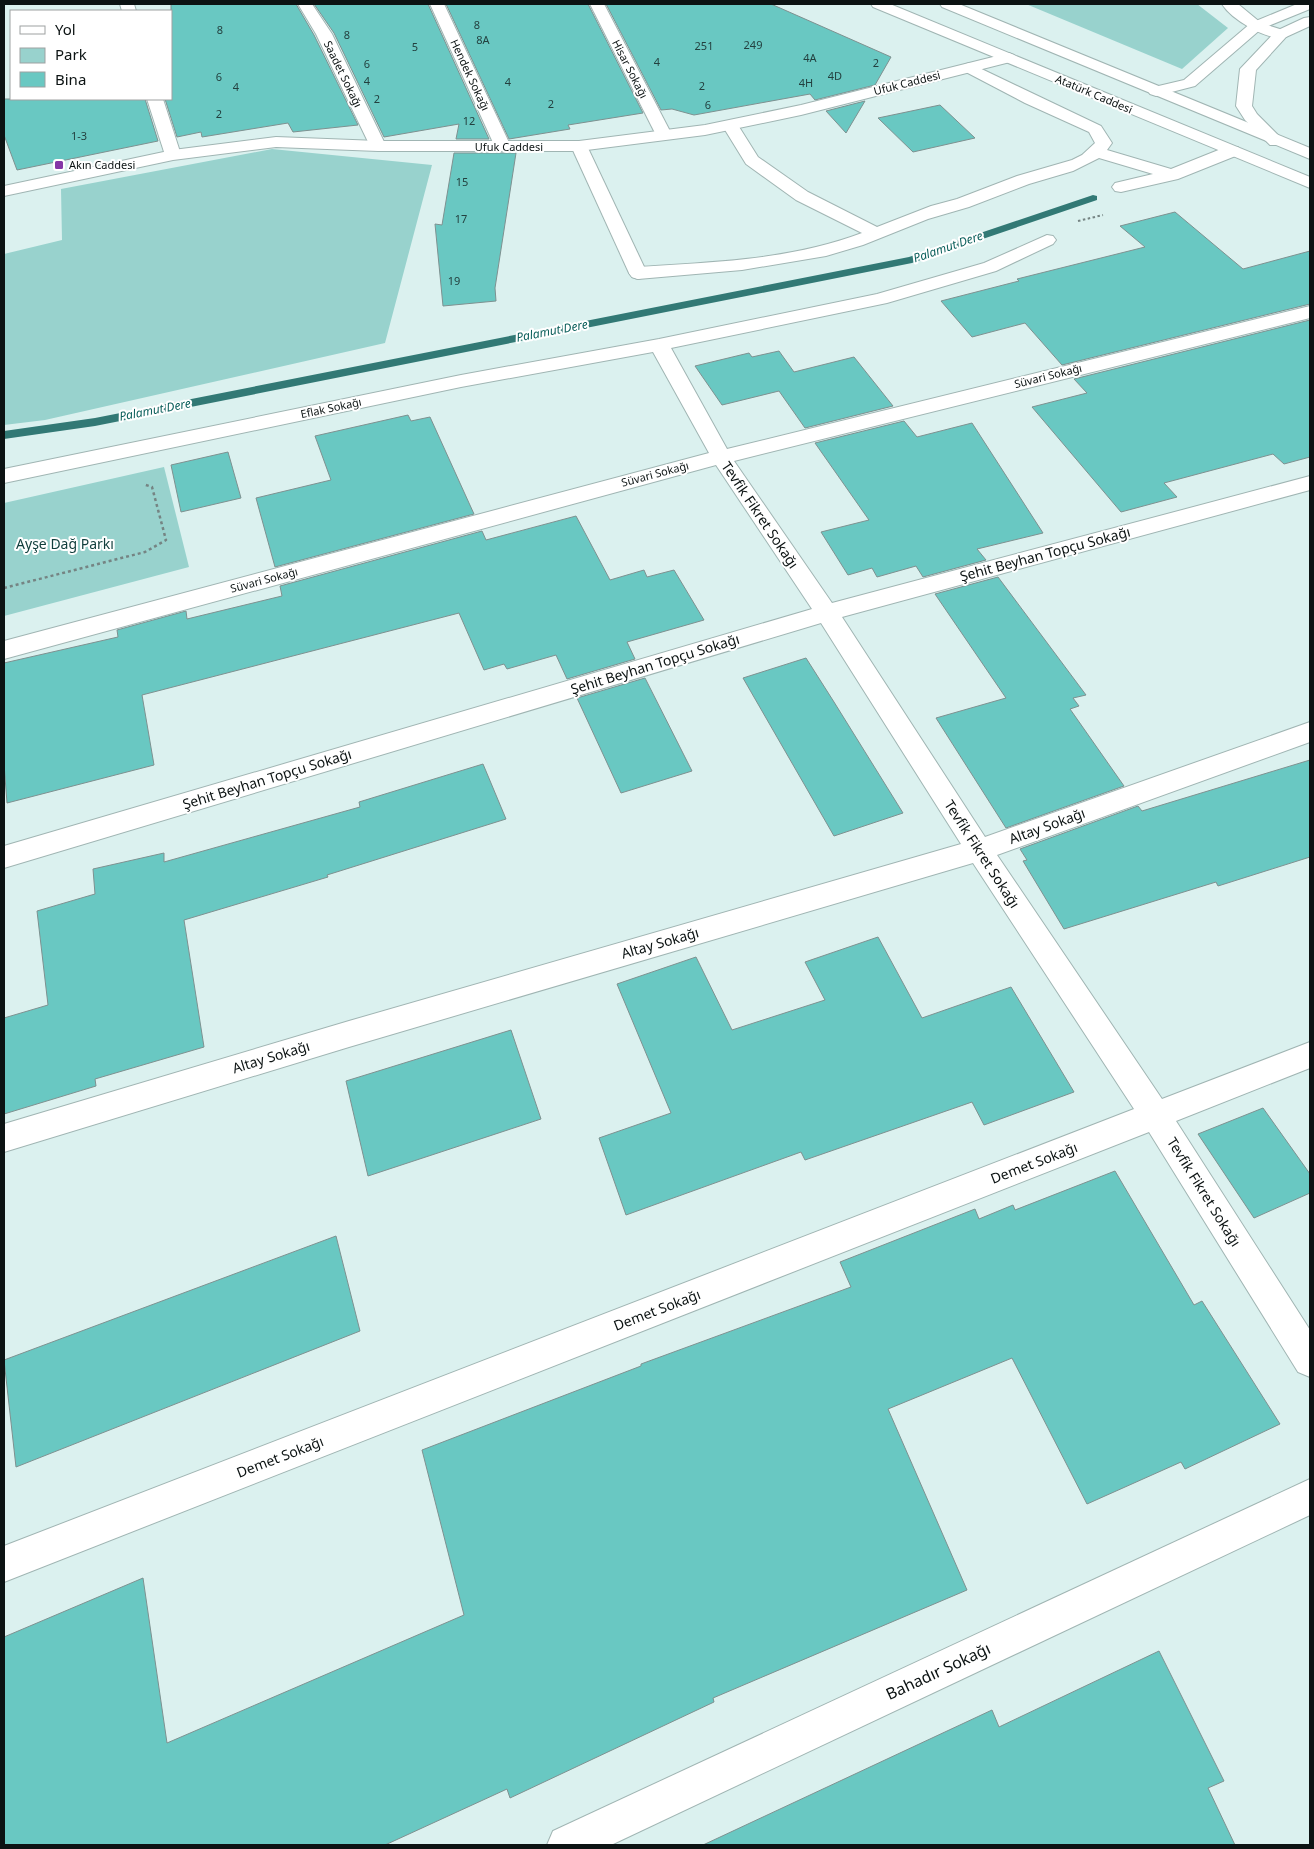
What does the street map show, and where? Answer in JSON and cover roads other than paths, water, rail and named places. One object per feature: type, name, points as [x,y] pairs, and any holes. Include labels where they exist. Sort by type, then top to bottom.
[{"type":"street","name":"Saadet Sokağı","points":[[305,4],[324,34],[378,146]]},
{"type":"street","name":"Hendek Sokağı","points":[[437,4],[503,147]]},
{"type":"street","name":"Hisar Sokağı","points":[[596,4],[664,135]]},
{"type":"street","name":"Atatürk Caddesi","points":[[878,4],[1310,183]]},
{"type":"street","name":"Atatürk Caddesi","points":[[947,4],[1310,154]]},
{"type":"street","points":[[1230,4],[1256,26],[1281,34]]},
{"type":"street","points":[[1156,91],[1189,83],[1256,26],[1309,4]]},
{"type":"street","points":[[1276,140],[1251,117],[1244,106],[1248,69],[1281,34],[1310,21]]},
{"type":"street","name":"Ufuk Caddesi","points":[[4,191],[173,155],[276,142],[378,146],[579,146],[664,135],[730,125],[802,110],[1009,58]]},
{"type":"street","points":[[579,146],[638,274],[740,266],[837,247],[934,210],[963,203],[1025,179],[1068,168],[1088,159],[1098,152],[1104,143],[1095,129],[1030,100],[969,68]]},
{"type":"street","points":[[155,100],[173,155]]},
{"type":"street","points":[[730,125],[746,151],[759,165],[802,196],[876,233]]},
{"type":"street","points":[[1121,187],[1172,175],[1232,151]]},
{"type":"street","points":[[1098,152],[1172,175]]},
{"type":"street","name":"Eflak Sokağı","points":[[4,476],[461,380],[659,345],[880,299],[990,266],[1046,240]]},
{"type":"street","name":"Süvari Sokağı","points":[[4,650],[721,457],[1310,312]]},
{"type":"street","name":"Tevfik Fikret Sokağı","points":[[659,345],[721,457],[827,613],[979,850],[1156,1116],[1310,1360]]},
{"type":"street","name":"Şehit Beyhan Topçu Sokağı","points":[[4,857],[827,613],[1310,483]]},
{"type":"street","name":"Altay Sokağı","points":[[4,1138],[359,1031],[979,850],[1310,732]]},
{"type":"street","name":"Demet Sokağı","points":[[4,1564],[1310,1055]]},
{"type":"street","name":"Bahadır Sokağı","points":[[567,1845],[1310,1497]]},
{"type":"waterway","name":"Palamut Dere","points":[[4,435],[95,422],[912,260],[1093,198]]},
{"type":"place","name":"Akın Caddesi","points":[[59,165]]},
{"type":"park label","name":"Ayşe Dağ Parkı","points":[[65,544]]}]
